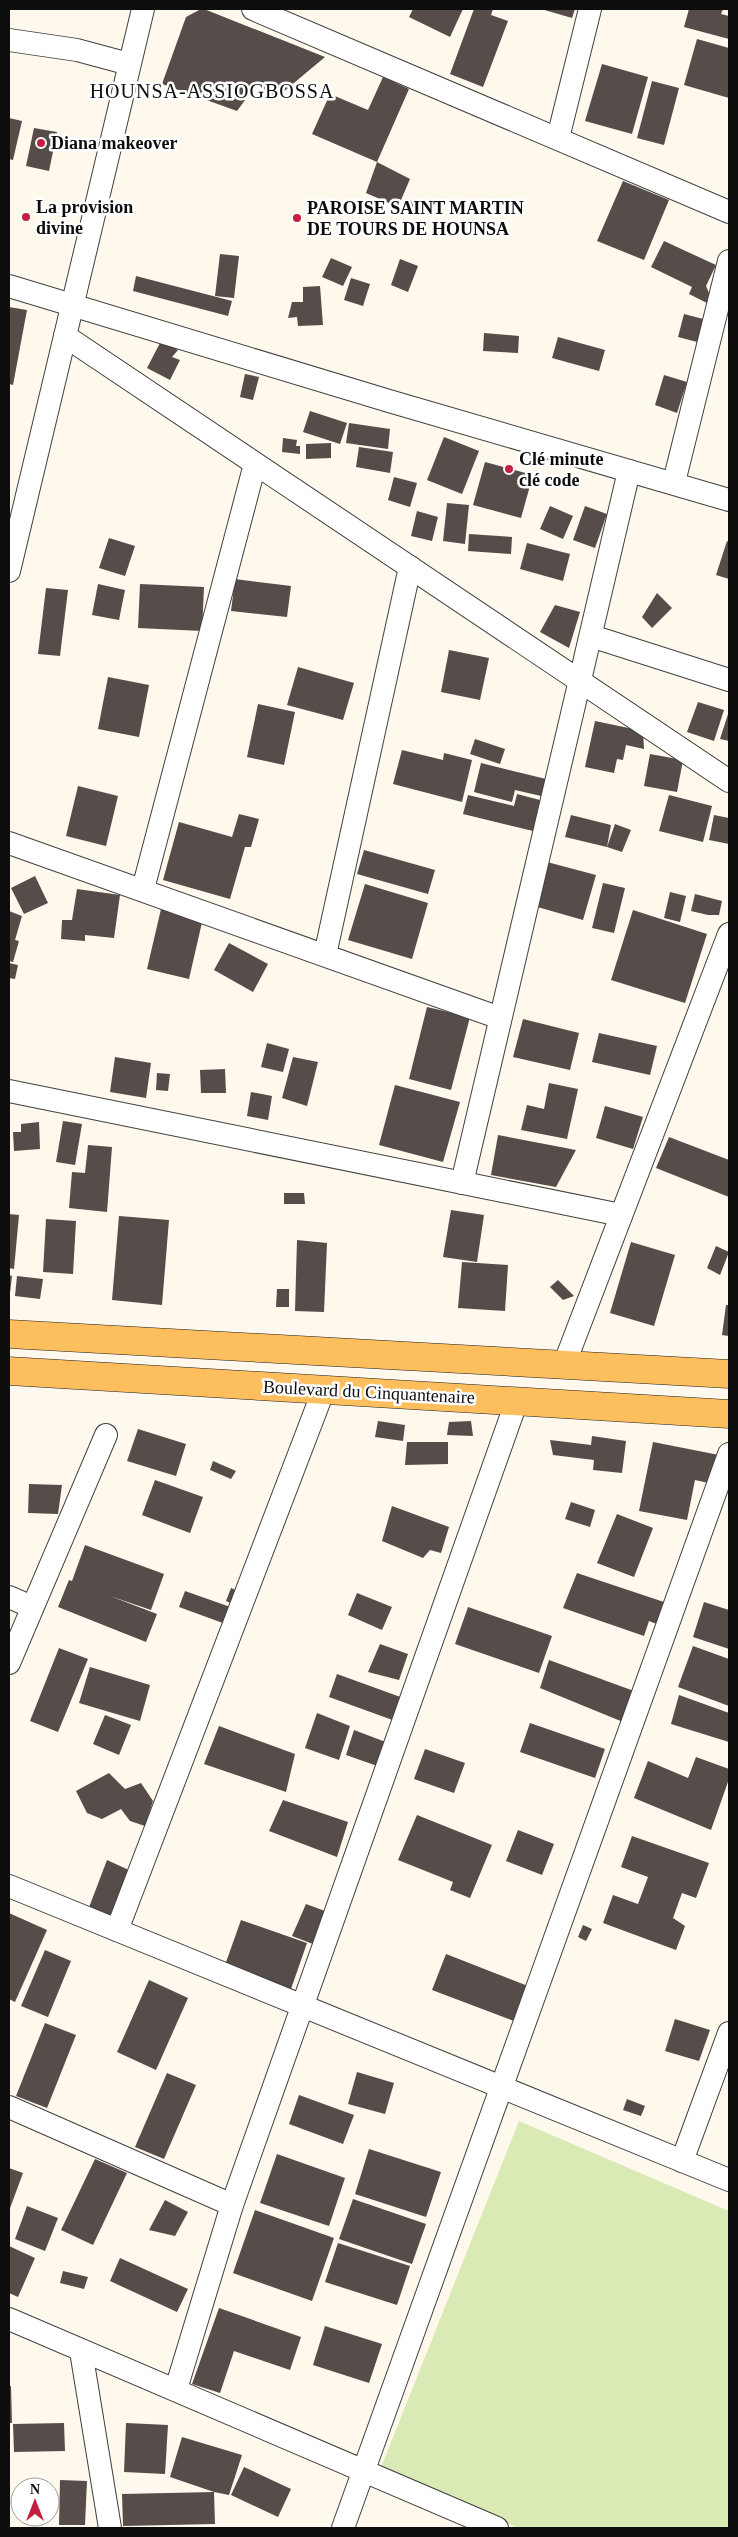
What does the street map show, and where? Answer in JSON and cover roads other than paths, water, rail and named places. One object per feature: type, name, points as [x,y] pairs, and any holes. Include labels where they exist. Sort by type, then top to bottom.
[{"type":"main road","points":[[9,1334],[729,1374]]},
{"type":"main road","name":"Boulevard du Cinquantenaire","points":[[9,1371],[729,1414]]},
{"type":"street","points":[[9,571],[142,9]]},
{"type":"street","points":[[253,9],[729,212]]},
{"type":"street","points":[[558,138],[590,9]]},
{"type":"street","points":[[9,40],[77,50],[130,64]]},
{"type":"street","points":[[674,482],[729,261]]},
{"type":"street","points":[[9,286],[630,471],[674,482],[729,500]]},
{"type":"street","points":[[65,336],[729,781]]},
{"type":"street","points":[[143,889],[255,464]]},
{"type":"street","points":[[462,1183],[630,471]]},
{"type":"street","points":[[325,955],[410,567]]},
{"type":"street","points":[[591,636],[729,680]]},
{"type":"street","points":[[9,843],[143,889],[500,1018]]},
{"type":"street","points":[[564,1365],[729,934]]},
{"type":"street","points":[[9,1091],[621,1215]]},
{"type":"street","points":[[116,1930],[324,1389]]},
{"type":"street","points":[[176,2389],[232,2205],[304,2006],[516,1400]]},
{"type":"street","points":[[9,1663],[106,1435]]},
{"type":"street","points":[[343,2528],[729,1454]]},
{"type":"street","points":[[9,1597],[32,1607]]},
{"type":"street","points":[[9,1886],[729,2180]]},
{"type":"street","points":[[682,2161],[729,2033]]},
{"type":"street","points":[[9,2107],[232,2205]]},
{"type":"street","points":[[9,2319],[497,2528]]},
{"type":"street","points":[[81,2351],[110,2528]]},
{"type":"place","name":"Diana makeover","points":[[41,143]]},
{"type":"place","name":"La provision divine","points":[[26,217]]},
{"type":"place","name":"PAROISE SAINT MARTIN DE TOURS DE HOUNSA","points":[[297,218]]},
{"type":"place","name":"Clé minute clé code","points":[[509,469]]},
{"type":"district","name":"HOUNSA-ASSIOGBOSSA","points":[[212,91]]}]
